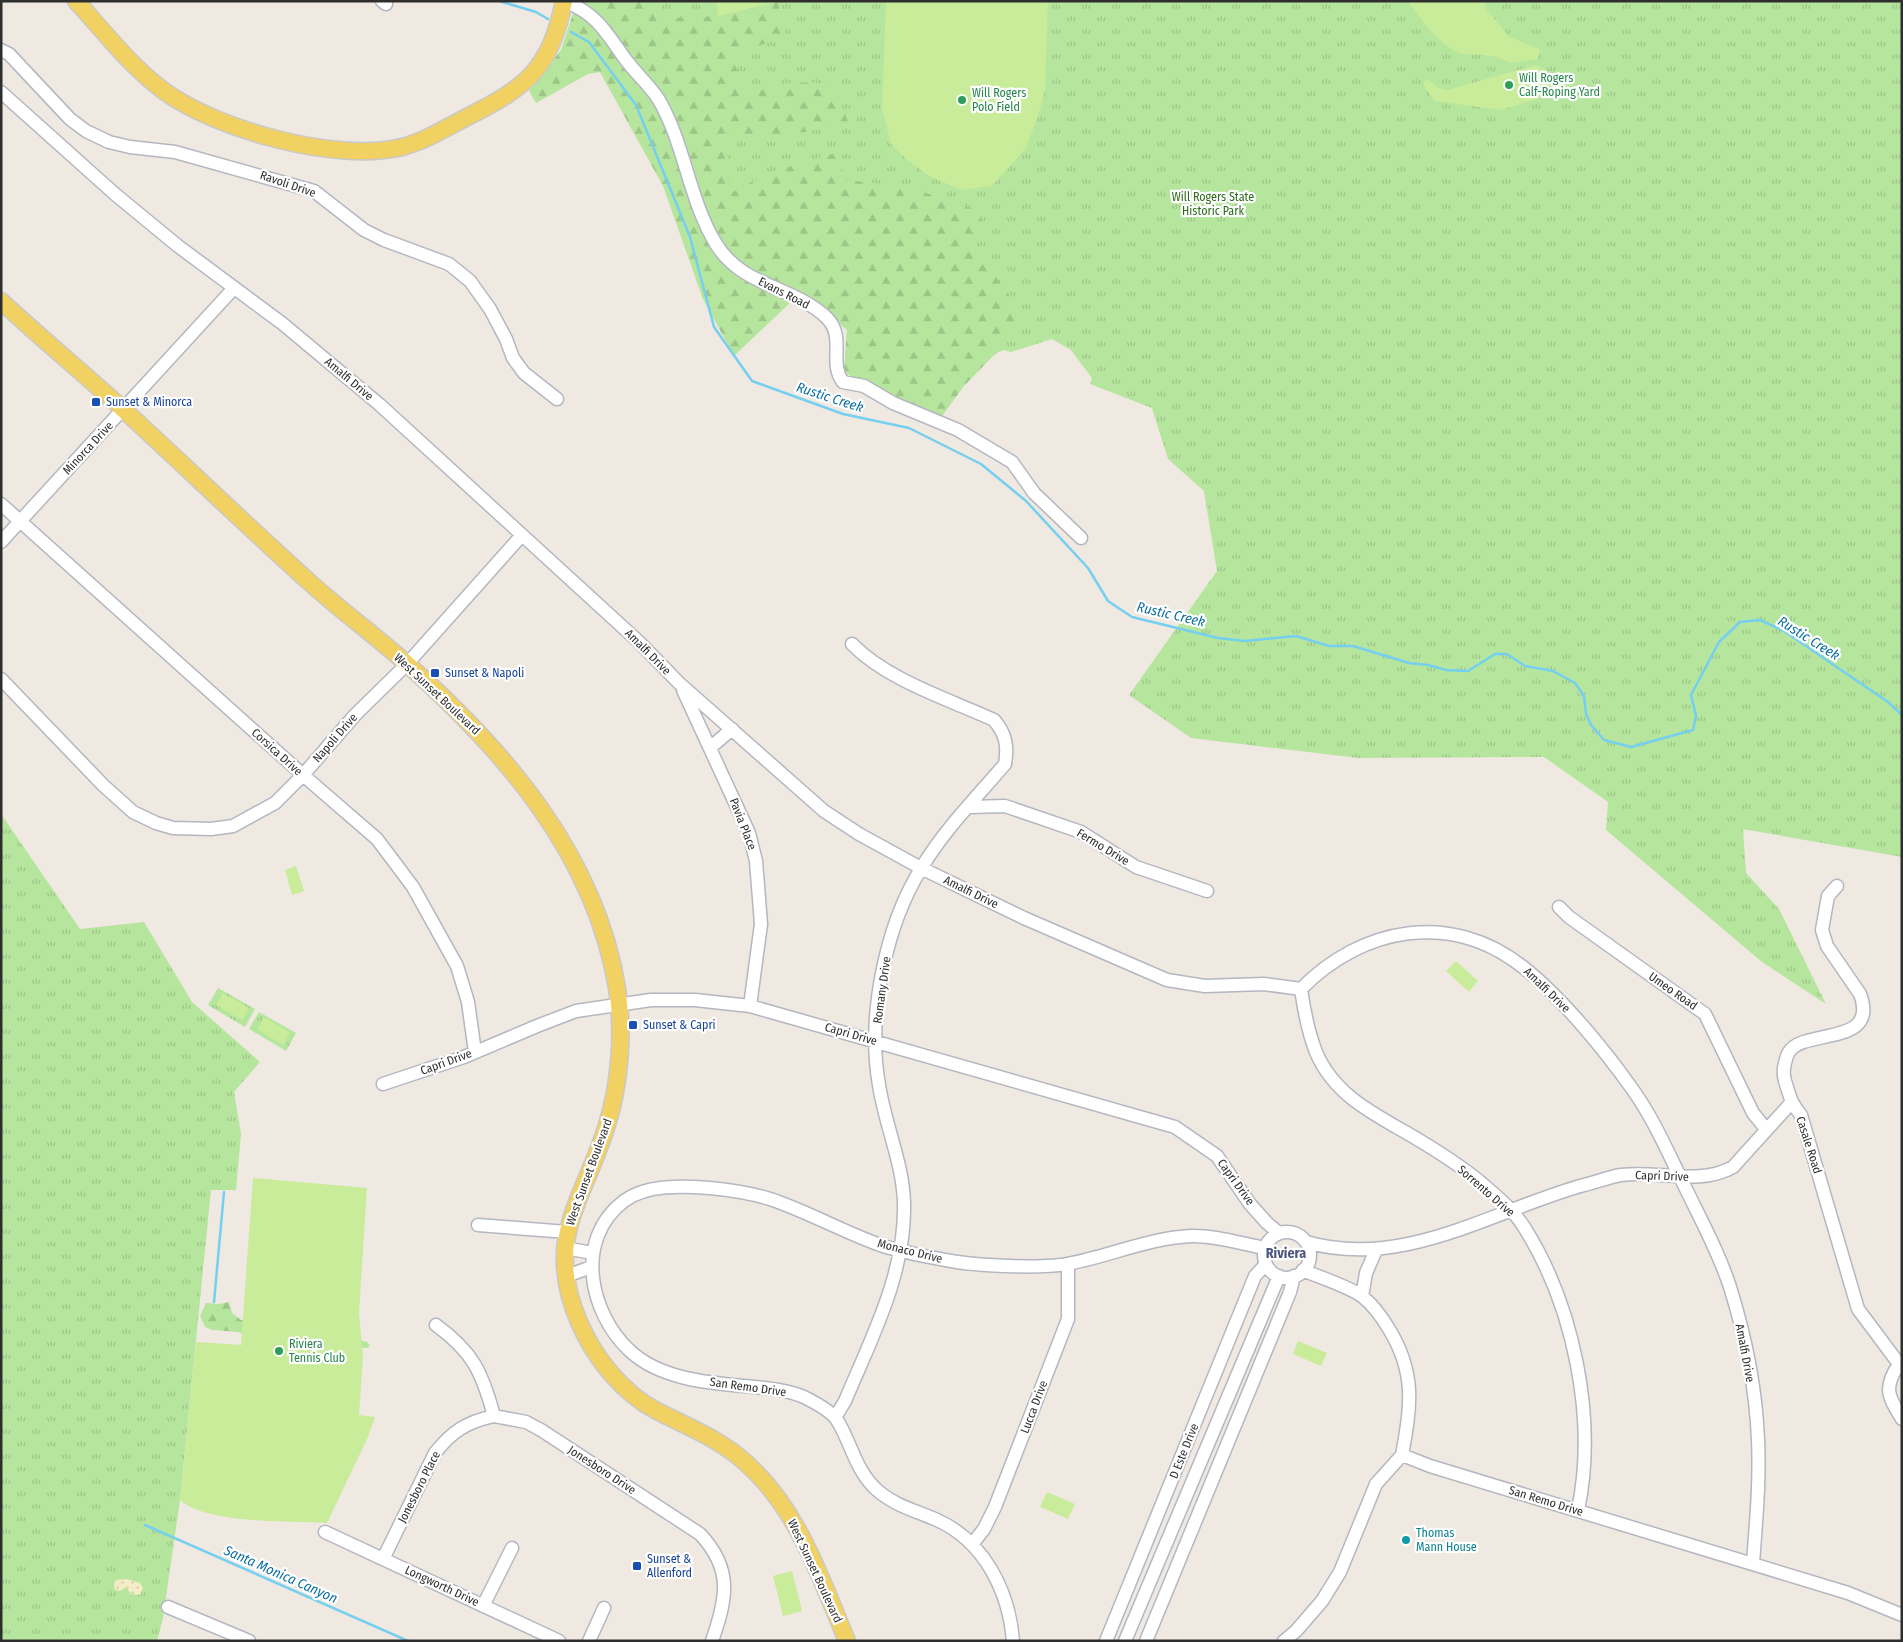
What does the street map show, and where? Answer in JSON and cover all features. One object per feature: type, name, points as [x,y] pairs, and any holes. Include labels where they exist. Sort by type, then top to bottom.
[{"type":"main road","points":[[76,1],[140,70],[164,90],[196,111],[239,129],[274,138],[366,151],[403,146],[432,135],[520,88],[535,72],[550,47],[556,35],[564,1]]},
{"type":"main road","name":"West Sunset Boulevard","points":[[1,302],[123,410],[309,582],[406,664],[507,763],[550,823],[575,863],[593,904],[611,959],[619,1004],[619,1048],[613,1102],[600,1146],[572,1212],[566,1240],[570,1298],[586,1338],[600,1359],[635,1398],[654,1410],[688,1425],[721,1444],[746,1462],[769,1486],[794,1524],[847,1641]]},
{"type":"street","name":"Evans Road","points":[[564,1],[590,14],[602,26],[628,63],[659,100],[671,128],[703,220],[730,264],[745,274],[804,302],[829,320],[836,330],[838,376],[843,382],[864,386],[893,403],[958,430],[1012,462],[1034,493],[1081,538]]},
{"type":"street","name":"Ravoli Drive","points":[[1,50],[9,54],[70,119],[86,131],[109,142],[175,152],[314,191],[364,230],[384,240],[449,264],[470,281],[490,309],[506,339],[513,358],[524,373],[557,399]]},
{"type":"street","name":"Amalfi Drive","points":[[1,92],[116,195],[178,246],[283,324],[380,405],[639,642],[679,683],[824,811],[859,834],[921,868],[1033,922],[1167,980],[1205,986],[1264,984],[1301,989],[1317,973],[1339,957],[1390,936],[1431,931],[1472,939],[1523,967],[1571,1013],[1633,1090],[1661,1137],[1716,1250],[1730,1286],[1748,1362],[1758,1438],[1758,1482],[1753,1563]]},
{"type":"street","name":"Minorca Drive","points":[[1,542],[234,288]]},
{"type":"street","name":"Corsica Drive","points":[[1,504],[302,775],[377,839],[413,887],[457,966],[468,1002],[474,1052]]},
{"type":"street","name":"Napoli Drive","points":[[1,679],[119,801],[133,812],[156,823],[190,830],[233,826],[275,803],[355,714],[406,664],[522,535]]},
{"type":"street","name":"Romany Drive","points":[[836,1416],[845,1401],[888,1298],[899,1250],[904,1204],[900,1169],[879,1085],[875,1041],[883,964],[902,909],[921,868],[948,829],[1005,764],[1006,742],[1002,730],[994,720],[898,677],[866,659],[852,644]]},
{"type":"street","name":"Pavia Place","points":[[679,683],[711,747],[749,834],[756,861],[762,924],[750,1006]]},
{"type":"street","points":[[711,747],[732,729]]},
{"type":"street","name":"Fermo Drive","points":[[969,807],[1005,806],[1072,829],[1136,867],[1207,891]]},
{"type":"street","name":"Casale Road","points":[[1837,886],[1828,896],[1822,930],[1826,946],[1860,994],[1863,1002],[1861,1016],[1854,1027],[1844,1033],[1803,1041],[1789,1051],[1782,1072],[1790,1103],[1801,1115],[1858,1309],[1900,1363],[1891,1376],[1888,1391],[1890,1401],[1902,1419]]},
{"type":"street","name":"Umeo Road","points":[[1559,907],[1569,917],[1705,1014],[1753,1113],[1766,1129]]},
{"type":"street","name":"Sorrento Drive","points":[[1301,989],[1306,1020],[1316,1052],[1327,1073],[1341,1089],[1375,1117],[1436,1150],[1477,1180],[1512,1211],[1524,1226],[1553,1286],[1575,1356],[1584,1413],[1584,1483],[1578,1510]]},
{"type":"street","name":"Capri Drive","points":[[383,1084],[474,1052],[576,1011],[619,1004],[671,999],[750,1006],[1175,1127],[1217,1156],[1250,1204],[1279,1233]]},
{"type":"street","name":"Capri Drive","points":[[1306,1242],[1322,1247],[1376,1250],[1425,1242],[1512,1211],[1561,1191],[1620,1175],[1651,1173],[1708,1177],[1721,1174],[1733,1167],[1790,1103]]},
{"type":"street","name":"Monaco Drive","points":[[591,1267],[592,1253],[597,1236],[624,1201],[648,1190],[680,1187],[738,1192],[770,1199],[883,1246],[958,1262],[1068,1264],[1158,1240],[1194,1236],[1265,1248]]},
{"type":"street","points":[[478,1225],[566,1240],[592,1253]]},
{"type":"street","points":[[1146,1641],[1290,1292],[1299,1273],[1310,1257],[1306,1242],[1294,1233],[1279,1233],[1273,1236],[1265,1248],[1266,1264],[1279,1276],[1299,1273],[1362,1296],[1385,1322],[1401,1349],[1410,1378],[1410,1412],[1402,1454],[1376,1484],[1340,1572],[1322,1601],[1296,1631],[1284,1641]]},
{"type":"street","points":[[1362,1296],[1366,1273],[1376,1250]]},
{"type":"street","name":"Lucca Drive","points":[[973,1543],[984,1529],[995,1507],[1068,1320],[1068,1264]]},
{"type":"street","name":"D Este Drive","points":[[1106,1641],[1256,1276],[1266,1264]]},
{"type":"street","points":[[567,1276],[591,1267]]},
{"type":"street","name":"San Remo Drive","points":[[591,1267],[601,1311],[614,1333],[643,1362],[659,1370],[716,1384],[789,1392],[806,1398],[836,1416]]},
{"type":"street","name":"D Este Drive","points":[[1125,1641],[1279,1276]]},
{"type":"street","points":[[436,1325],[464,1347],[474,1360],[482,1375],[494,1416]]},
{"type":"street","name":"Jonesboro Place","points":[[383,1559],[435,1453],[446,1438],[460,1427],[494,1416]]},
{"type":"street","name":"Jonesboro Drive","points":[[494,1416],[526,1422],[541,1430],[700,1534],[712,1547],[722,1564],[725,1586],[723,1605],[712,1641]]},
{"type":"street","points":[[836,1416],[859,1469],[878,1490],[900,1505],[956,1530],[973,1543],[990,1569],[1004,1597],[1011,1621],[1013,1641]]},
{"type":"street","name":"San Remo Drive","points":[[1402,1454],[1430,1466],[1848,1593],[1902,1615]]},
{"type":"street","name":"Longworth Drive","points":[[325,1532],[560,1641]]},
{"type":"street","points":[[483,1606],[512,1548]]},
{"type":"street","points":[[168,1607],[220,1635],[249,1641]]},
{"type":"street","points":[[589,1641],[604,1608]]},
{"type":"green space","points":[[577,1],[653,1],[670,18],[718,16],[778,2],[785,36],[731,56],[746,92],[794,82],[833,84],[849,124],[782,136],[724,133],[731,193],[768,173],[835,153],[846,180],[908,187],[973,209],[992,232],[973,242],[1026,322],[964,386],[937,423],[875,385],[852,378],[844,370],[847,330],[808,298],[790,303],[734,356],[703,299],[663,186],[600,72],[588,74],[536,103],[529,91],[561,50]]},
{"type":"green space","name":"Will Rogers State Historic Park","points":[[578,1],[1902,1],[1902,857],[1743,829],[1746,873],[1779,909],[1826,1004],[1762,962],[1606,830],[1608,802],[1544,757],[1359,758],[1191,738],[1129,695],[1217,571],[1204,491],[1168,459],[1152,408],[1090,384],[1092,378],[1071,350],[1052,339],[1011,352],[1004,350],[973,362],[849,327],[772,281]]},
{"type":"green space","points":[[716,1],[782,1],[718,16]]},
{"type":"green space","name":"Will Rogers Polo Field","points":[[886,1],[1048,1],[1045,91],[1038,116],[1026,148],[992,186],[961,190],[929,176],[907,160],[891,144],[882,108]]},
{"type":"green space","points":[[1408,1],[1486,1],[1484,6],[1509,37],[1540,49],[1538,59],[1510,63],[1493,56],[1460,53],[1447,46],[1431,31]]},
{"type":"green space","name":"Will Rogers Calf-Roping Yard","points":[[1536,65],[1551,73],[1554,80],[1551,90],[1536,99],[1501,110],[1435,101],[1425,88],[1424,82],[1428,79],[1439,88],[1447,90]]},
{"type":"green space","points":[[1,814],[80,929],[144,922],[192,1002],[260,1062],[234,1092],[241,1134],[236,1190],[211,1190],[180,1500],[163,1618],[157,1641],[1,1641]]},
{"type":"green space","points":[[296,866],[304,891],[292,895],[285,870]]},
{"type":"green space","points":[[1456,961],[1478,981],[1469,992],[1446,971]]},
{"type":"green space","points":[[218,988],[255,1009],[245,1027],[208,1005]]},
{"type":"green space","points":[[223,993],[249,1008],[242,1020],[216,1005]]},
{"type":"green space","points":[[259,1012],[296,1033],[286,1051],[249,1029]]},
{"type":"green space","points":[[264,1017],[290,1033],[283,1045],[257,1029]]},
{"type":"green space","name":"Riviera Tennis Club","points":[[253,1178],[367,1188],[359,1313],[363,1357],[359,1415],[375,1417],[368,1437],[327,1523],[250,1520],[228,1517],[192,1508],[180,1500],[196,1342],[241,1345]]},
{"type":"green space","points":[[229,1302],[232,1313],[241,1320],[283,1322],[367,1342],[370,1346],[367,1348],[267,1340],[238,1332],[212,1330],[205,1327],[200,1316],[206,1303],[219,1304]]},
{"type":"green space","points":[[1298,1341],[1327,1353],[1321,1366],[1293,1354]]},
{"type":"green space","points":[[1047,1492],[1075,1504],[1068,1519],[1040,1507]]},
{"type":"green space","points":[[792,1571],[802,1611],[783,1616],[773,1576]]},
{"type":"sand","points":[[127,1579],[140,1583],[143,1588],[140,1595],[131,1594],[126,1587],[120,1591],[115,1590],[114,1584],[116,1580]]},
{"type":"waterway","name":"Rustic Creek","points":[[499,1],[536,12],[548,19]]},
{"type":"waterway","name":"Rustic Creek","points":[[571,32],[589,42],[636,105],[690,237],[714,327],[752,381],[843,414],[909,428],[981,464],[1026,501],[1088,568],[1108,601],[1132,617],[1218,638],[1245,641],[1296,636],[1329,646],[1353,646],[1409,663],[1428,665],[1446,670],[1468,671],[1495,654],[1507,654],[1525,666],[1553,671],[1575,683],[1584,696],[1586,714],[1591,725],[1604,740],[1631,747],[1693,730],[1696,716],[1691,695],[1719,642],[1740,622],[1760,620],[1784,631],[1888,702],[1902,715]]},
{"type":"waterway","points":[[214,1302],[224,1192]]},
{"type":"waterway","name":"Santa Monica Canyon","points":[[145,1525],[408,1641]]},
{"type":"place","name":"Will Rogers Calf-Roping Yard","points":[[1509,85]]},
{"type":"place","name":"Will Rogers Polo Field","points":[[962,100]]},
{"type":"place","name":"Sunset & Minorca","points":[[96,402]]},
{"type":"place","name":"Sunset & Napoli","points":[[435,673]]},
{"type":"place","name":"Sunset & Capri","points":[[633,1025]]},
{"type":"place","name":"Riviera Tennis Club","points":[[279,1351]]},
{"type":"place","name":"Thomas Mann House","points":[[1406,1540]]},
{"type":"place","name":"Sunset & Allenford","points":[[637,1566]]},
{"type":"district","name":"Riviera","points":[[1286,1253]]}]
